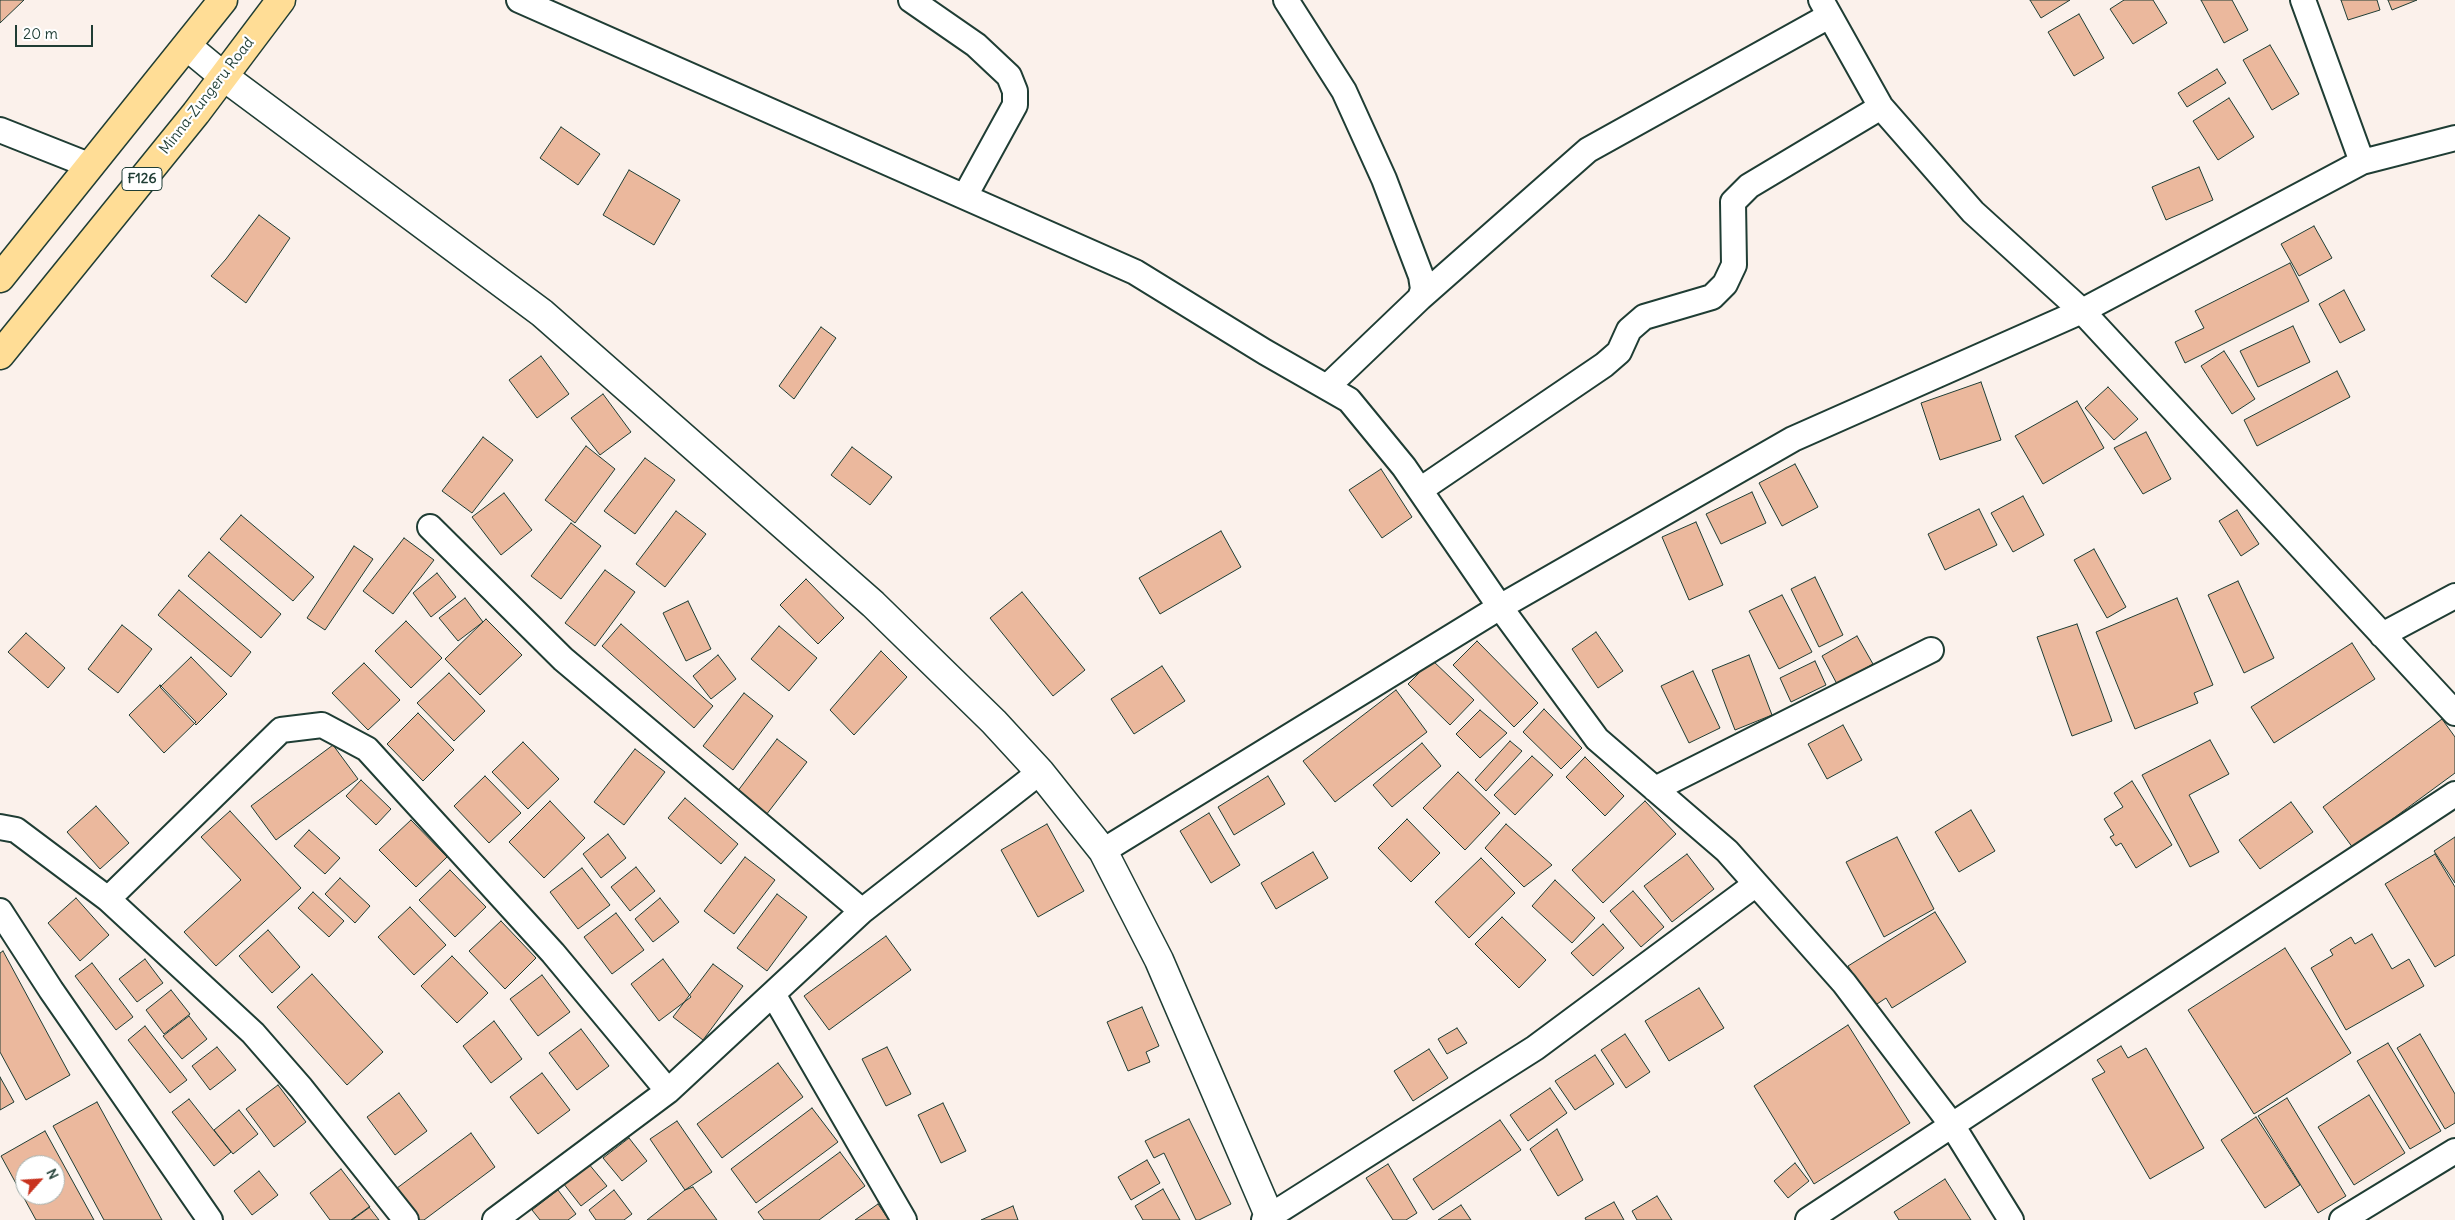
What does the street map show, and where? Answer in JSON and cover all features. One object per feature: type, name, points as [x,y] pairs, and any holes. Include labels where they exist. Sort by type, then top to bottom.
[{"type":"main road","points":[[0,278],[223,0]]},
{"type":"main road","name":"Minna-Zungeru Road","points":[[0,355],[223,76],[281,0]]},
{"type":"street","points":[[519,0],[1135,272],[1349,400],[1404,467],[1500,607],[1597,740],[1727,851],[1844,983],[1952,1125],[2011,1220]]},
{"type":"street","points":[[912,0],[976,45],[1009,76],[1015,91],[1015,105],[965,196]]},
{"type":"street","points":[[1286,0],[1344,91],[1380,170],[1422,276],[1423,288],[1420,298]]},
{"type":"street","points":[[2303,0],[2362,162]]},
{"type":"street","points":[[1327,387],[1420,298],[1588,150],[1825,8],[1881,107],[1973,212],[2082,311],[2455,713]]},
{"type":"street","points":[[188,46],[223,76],[542,313],[874,604],[994,722],[1040,772],[1103,851],[1159,960],[1268,1219],[1534,1048],[1756,884]]},
{"type":"street","points":[[1420,490],[1604,364],[1619,352],[1629,330],[1644,317],[1712,297],[1725,284],[1734,265],[1733,202],[1749,186],[1881,107]]},
{"type":"street","points":[[0,130],[91,166]]},
{"type":"street","points":[[1103,851],[1500,607],[1793,439],[2082,311],[2362,162],[2455,138]]},
{"type":"street","points":[[430,527],[563,659],[862,911]]},
{"type":"street","points":[[2382,635],[2455,596]]},
{"type":"street","points":[[1655,789],[1931,650]]},
{"type":"street","points":[[108,899],[281,730],[322,725],[367,749],[553,953],[668,1091]]},
{"type":"street","points":[[495,1220],[668,1091],[862,911],[1040,772]]},
{"type":"street","points":[[1808,1220],[2455,794]]},
{"type":"street","points":[[0,827],[16,830],[108,899],[253,1032],[301,1088],[406,1220]]},
{"type":"street","points":[[0,910],[51,990],[210,1220]]},
{"type":"street","points":[[773,994],[904,1220]]},
{"type":"street","points":[[2342,1220],[2455,1151]]},
{"type":"building","points":[[0,0],[24,0],[0,23]]},
{"type":"building","points":[[2030,0],[2070,0],[2041,18]]},
{"type":"building","points":[[2124,0],[2153,0],[2167,23],[2133,44],[2110,9]]},
{"type":"building","points":[[2201,0],[2232,0],[2248,30],[2224,43]]},
{"type":"building","points":[[2341,0],[2377,0],[2380,10],[2348,20]]},
{"type":"building","points":[[2388,0],[2417,0],[2392,10]]},
{"type":"building","points":[[2079,14],[2104,58],[2074,76],[2048,32]]},
{"type":"building","points":[[2270,45],[2299,94],[2272,110],[2243,60]]},
{"type":"building","points":[[2217,69],[2226,83],[2187,107],[2178,93]]},
{"type":"building","points":[[2229,98],[2254,137],[2218,160],[2193,121]]},
{"type":"building","points":[[561,127],[600,154],[578,185],[540,158]]},
{"type":"building","points":[[2199,167],[2213,200],[2166,220],[2152,187]]},
{"type":"building","points":[[629,170],[680,200],[654,245],[603,215]]},
{"type":"building","points":[[259,215],[290,238],[246,303],[211,276]]},
{"type":"building","points":[[2314,226],[2332,258],[2299,276],[2281,244]]},
{"type":"building","points":[[2290,263],[2309,301],[2185,363],[2175,342],[2204,328],[2195,311]]},
{"type":"building","points":[[2344,290],[2365,330],[2340,343],[2319,304]]},
{"type":"building","points":[[2293,326],[2310,362],[2258,387],[2240,351]]},
{"type":"building","points":[[821,327],[836,338],[794,399],[779,386]]},
{"type":"building","points":[[2224,351],[2255,399],[2232,414],[2201,366]]},
{"type":"building","points":[[541,356],[569,394],[537,418],[509,380]]},
{"type":"building","points":[[2337,371],[2350,397],[2257,446],[2244,420]]},
{"type":"building","points":[[1981,382],[2001,440],[1940,460],[1921,403]]},
{"type":"building","points":[[2108,387],[2138,419],[2114,440],[2085,408]]},
{"type":"building","points":[[603,394],[631,432],[600,455],[571,418]]},
{"type":"building","points":[[2077,401],[2104,448],[2043,484],[2015,436]]},
{"type":"building","points":[[2146,432],[2171,479],[2143,494],[2114,448]]},
{"type":"building","points":[[483,437],[513,460],[472,513],[442,491]]},
{"type":"building","points":[[586,446],[615,469],[575,523],[545,500]]},
{"type":"building","points":[[852,447],[892,477],[870,505],[831,475]]},
{"type":"building","points":[[645,458],[675,480],[635,534],[604,511]]},
{"type":"building","points":[[1795,464],[1818,507],[1782,526],[1759,483]]},
{"type":"building","points":[[1381,469],[1412,517],[1382,538],[1349,490]]},
{"type":"building","points":[[1752,492],[1766,523],[1721,544],[1706,514]]},
{"type":"building","points":[[504,493],[532,530],[501,555],[472,517]]},
{"type":"building","points":[[2023,496],[2044,535],[2013,552],[1991,513]]},
{"type":"building","points":[[1979,509],[1997,545],[1945,570],[1928,534]]},
{"type":"building","points":[[2237,510],[2259,544],[2241,556],[2219,521]]},
{"type":"building","points":[[676,511],[706,534],[665,587],[636,564]]},
{"type":"building","points":[[241,515],[314,577],[293,601],[220,539]]},
{"type":"building","points":[[1696,522],[1723,585],[1689,600],[1662,537]]},
{"type":"building","points":[[571,523],[601,546],[561,599],[531,576]]},
{"type":"building","points":[[1221,531],[1241,567],[1160,614],[1139,578]]},
{"type":"building","points":[[404,538],[434,560],[393,614],[363,591]]},
{"type":"building","points":[[354,546],[373,559],[325,630],[307,618]]},
{"type":"building","points":[[2094,549],[2126,607],[2107,618],[2074,560]]},
{"type":"building","points":[[209,552],[281,614],[261,638],[188,576]]},
{"type":"building","points":[[605,570],[635,592],[595,646],[565,623]]},
{"type":"building","points":[[437,573],[456,597],[431,617],[413,593]]},
{"type":"building","points":[[1815,577],[1843,635],[1819,647],[1791,589]]},
{"type":"building","points":[[806,579],[844,618],[818,644],[780,605]]},
{"type":"building","points":[[2238,581],[2274,658],[2244,673],[2208,595]]},
{"type":"building","points":[[179,590],[251,652],[231,677],[158,615]]},
{"type":"building","points":[[1022,592],[1085,670],[1053,696],[990,618]]},
{"type":"building","points":[[1782,595],[1812,652],[1779,669],[1749,611]]},
{"type":"building","points":[[465,598],[483,622],[458,641],[439,618]]},
{"type":"building","points":[[2177,598],[2213,685],[2194,693],[2198,703],[2135,729],[2096,632]]},
{"type":"building","points":[[688,601],[711,649],[686,661],[663,613]]},
{"type":"building","points":[[486,619],[522,655],[480,695],[445,659]]},
{"type":"building","points":[[406,621],[442,658],[411,688],[375,651]]},
{"type":"building","points":[[621,624],[713,706],[694,728],[602,646]]},
{"type":"building","points":[[2077,624],[2112,721],[2072,736],[2037,637]]},
{"type":"building","points":[[122,625],[152,649],[118,693],[88,669]]},
{"type":"building","points":[[779,626],[817,658],[789,691],[751,659]]},
{"type":"building","points":[[1596,632],[1623,671],[1598,688],[1572,649]]},
{"type":"building","points":[[26,633],[65,668],[48,688],[8,652]]},
{"type":"building","points":[[1857,636],[1873,664],[1837,684],[1822,656]]},
{"type":"building","points":[[1477,641],[1538,703],[1514,727],[1453,665]]},
{"type":"building","points":[[2352,643],[2375,679],[2274,743],[2251,707]]},
{"type":"building","points":[[881,651],[907,677],[854,735],[830,710]]},
{"type":"building","points":[[718,655],[736,679],[711,699],[693,676]]},
{"type":"building","points":[[1749,655],[1772,715],[1735,730],[1712,670]]},
{"type":"building","points":[[191,657],[227,694],[196,725],[160,687]]},
{"type":"building","points":[[1432,660],[1474,700],[1450,725],[1408,684]]},
{"type":"building","points":[[1815,661],[1826,685],[1791,702],[1780,678]]},
{"type":"building","points":[[364,663],[400,700],[368,730],[332,693]]},
{"type":"building","points":[[1162,666],[1185,701],[1134,734],[1111,699]]},
{"type":"building","points":[[1693,671],[1720,728],[1689,743],[1661,686]]},
{"type":"building","points":[[449,673],[485,711],[454,741],[417,703]]},
{"type":"building","points":[[160,685],[196,722],[164,753],[129,715]]},
{"type":"building","points":[[1396,690],[1427,732],[1335,802],[1303,761]]},
{"type":"building","points":[[744,693],[773,716],[733,770],[703,746]]},
{"type":"building","points":[[1544,709],[1582,748],[1561,769],[1523,732]]},
{"type":"building","points":[[1480,710],[1507,733],[1480,758],[1456,734]]},
{"type":"building","points":[[418,713],[454,750],[423,781],[387,744]]},
{"type":"building","points":[[2442,719],[2455,737],[2455,773],[2353,848],[2323,807]]},
{"type":"building","points":[[1843,725],[1862,760],[1827,779],[1808,744]]},
{"type":"building","points":[[777,739],[807,762],[766,815],[737,792]]},
{"type":"building","points":[[2210,740],[2229,774],[2189,795],[2219,852],[2190,867],[2142,775]]},
{"type":"building","points":[[1510,741],[1522,751],[1486,791],[1475,780]]},
{"type":"building","points":[[523,742],[559,779],[528,809],[492,772]]},
{"type":"building","points":[[1422,743],[1441,766],[1392,807],[1373,785]]},
{"type":"building","points":[[333,745],[358,779],[276,840],[251,806]]},
{"type":"building","points":[[635,749],[665,772],[624,825],[594,802]]},
{"type":"building","points":[[1532,756],[1553,775],[1515,815],[1494,795]]},
{"type":"building","points":[[1585,757],[1624,796],[1605,816],[1566,777]]},
{"type":"building","points":[[1458,772],[1500,813],[1465,850],[1423,808]]},
{"type":"building","points":[[485,776],[521,813],[489,843],[454,806]]},
{"type":"building","points":[[1268,776],[1285,804],[1234,835],[1218,807]]},
{"type":"building","points":[[361,780],[391,809],[376,825],[346,796]]},
{"type":"building","points":[[2132,781],[2172,845],[2136,868],[2121,843],[2116,846],[2110,837],[2114,835],[2104,819],[2123,807],[2114,793]]},
{"type":"building","points":[[685,798],[738,844],[721,864],[668,818]]},
{"type":"building","points":[[550,801],[585,838],[544,878],[509,842]]},
{"type":"building","points":[[1645,801],[1676,834],[1603,903],[1572,870]]},
{"type":"building","points":[[2291,802],[2313,832],[2260,869],[2239,840]]},
{"type":"building","points":[[96,806],[129,843],[100,869],[67,832]]},
{"type":"building","points":[[1971,810],[1995,851],[1959,872],[1935,832]]},
{"type":"building","points":[[230,811],[301,888],[216,966],[184,932],[241,880],[201,837]]},
{"type":"building","points":[[1209,813],[1240,865],[1211,883],[1180,831]]},
{"type":"building","points":[[1407,819],[1440,853],[1411,882],[1378,848]]},
{"type":"building","points":[[411,820],[447,857],[416,887],[379,850]]},
{"type":"building","points":[[1047,824],[1084,891],[1038,917],[1001,850]]},
{"type":"building","points":[[1506,824],[1552,865],[1524,887],[1485,848]]},
{"type":"building","points":[[309,830],[340,858],[325,874],[294,846]]},
{"type":"building","points":[[608,834],[626,858],[601,878],[583,854]]},
{"type":"building","points":[[1897,837],[1934,909],[1884,937],[1846,862]]},
{"type":"building","points":[[2455,837],[2455,883],[2434,851]]},
{"type":"building","points":[[1313,852],[1328,878],[1276,909],[1261,883]]},
{"type":"building","points":[[1687,854],[1714,889],[1672,922],[1644,886]]},
{"type":"building","points":[[2435,854],[2455,887],[2455,955],[2435,967],[2385,884]]},
{"type":"building","points":[[745,857],[775,880],[734,934],[704,911]]},
{"type":"building","points":[[1481,858],[1515,893],[1469,938],[1435,902]]},
{"type":"building","points":[[636,867],[655,891],[630,911],[611,887]]},
{"type":"building","points":[[582,868],[610,905],[578,929],[550,892]]},
{"type":"building","points":[[450,870],[486,907],[455,937],[419,900]]},
{"type":"building","points":[[340,878],[370,906],[355,923],[325,894]]},
{"type":"building","points":[[1555,880],[1595,918],[1572,943],[1532,906]]},
{"type":"building","points":[[1633,891],[1664,927],[1641,947],[1610,911]]},
{"type":"building","points":[[313,892],[344,921],[329,937],[298,908]]},
{"type":"building","points":[[777,894],[807,917],[767,971],[737,948]]},
{"type":"building","points":[[76,898],[109,935],[80,961],[48,923]]},
{"type":"building","points":[[660,898],[679,922],[653,942],[635,919]]},
{"type":"building","points":[[410,907],[446,945],[414,975],[378,937]]},
{"type":"building","points":[[1935,912],[1966,962],[1892,1008],[1886,998],[1874,1006],[1848,966]]},
{"type":"building","points":[[616,913],[644,950],[612,974],[584,937]]},
{"type":"building","points":[[1502,917],[1546,960],[1519,988],[1475,944]]},
{"type":"building","points":[[501,921],[536,958],[505,989],[469,951]]},
{"type":"building","points":[[1603,924],[1624,948],[1593,976],[1571,953]]},
{"type":"building","points":[[268,930],[300,967],[272,993],[239,956]]},
{"type":"building","points":[[2372,934],[2392,969],[2409,959],[2424,986],[2346,1030],[2311,968],[2333,955],[2330,950],[2351,937],[2355,944]]},
{"type":"building","points":[[886,936],[911,970],[829,1030],[804,996]]},
{"type":"building","points":[[2285,948],[2351,1053],[2254,1114],[2188,1010]]},
{"type":"building","points":[[3,951],[70,1075],[26,1100],[0,1052],[0,953]]},
{"type":"building","points":[[452,956],[488,993],[457,1023],[421,986]]},
{"type":"building","points":[[145,959],[163,983],[137,1002],[119,979]]},
{"type":"building","points":[[663,959],[691,997],[659,1021],[631,984]]},
{"type":"building","points":[[92,963],[133,1017],[116,1030],[75,976]]},
{"type":"building","points":[[713,964],[743,986],[703,1040],[673,1017]]},
{"type":"building","points":[[312,974],[383,1052],[347,1085],[277,1007]]},
{"type":"building","points":[[542,975],[570,1012],[538,1036],[510,999]]},
{"type":"building","points":[[1699,988],[1724,1028],[1669,1061],[1645,1021]]},
{"type":"building","points":[[171,990],[190,1014],[164,1034],[146,1010]]},
{"type":"building","points":[[1142,1007],[1159,1046],[1146,1052],[1150,1062],[1128,1071],[1107,1022]]},
{"type":"building","points":[[189,1016],[207,1039],[182,1059],[163,1036]]},
{"type":"building","points":[[494,1021],[522,1059],[491,1083],[463,1046]]},
{"type":"building","points":[[1848,1025],[1910,1123],[1814,1184],[1754,1086]]},
{"type":"building","points":[[145,1026],[187,1080],[170,1093],[128,1040]]},
{"type":"building","points":[[1457,1028],[1467,1043],[1447,1054],[1438,1039]]},
{"type":"building","points":[[581,1029],[609,1066],[577,1090],[549,1053]]},
{"type":"building","points":[[1625,1034],[1650,1072],[1626,1088],[1601,1050]]},
{"type":"building","points":[[2420,1034],[2455,1094],[2455,1123],[2445,1129],[2397,1048]]},
{"type":"building","points":[[2388,1043],[2441,1131],[2410,1149],[2357,1061]]},
{"type":"building","points":[[2121,1046],[2128,1058],[2146,1048],[2204,1148],[2150,1179],[2092,1079],[2105,1072],[2097,1060]]},
{"type":"building","points":[[217,1047],[236,1070],[210,1090],[192,1066]]},
{"type":"building","points":[[887,1047],[911,1094],[886,1106],[862,1059]]},
{"type":"building","points":[[1429,1049],[1448,1078],[1413,1101],[1394,1071]]},
{"type":"building","points":[[1595,1055],[1614,1084],[1575,1110],[1555,1081]]},
{"type":"building","points":[[778,1063],[803,1097],[722,1158],[697,1124]]},
{"type":"building","points":[[542,1073],[570,1110],[538,1134],[510,1097]]},
{"type":"building","points":[[0,1077],[14,1102],[0,1110]]},
{"type":"building","points":[[278,1085],[306,1122],[274,1147],[246,1109]]},
{"type":"building","points":[[1550,1088],[1567,1113],[1528,1141],[1510,1115]]},
{"type":"building","points":[[399,1093],[427,1131],[395,1155],[367,1117]]},
{"type":"building","points":[[2369,1095],[2405,1153],[2354,1185],[2318,1127]]},
{"type":"building","points":[[2287,1098],[2346,1196],[2318,1213],[2258,1116]]},
{"type":"building","points":[[189,1099],[231,1152],[214,1166],[172,1112]]},
{"type":"building","points":[[97,1102],[162,1220],[104,1220],[53,1126]]},
{"type":"building","points":[[943,1103],[966,1151],[941,1163],[918,1115]]},
{"type":"building","points":[[812,1108],[838,1142],[756,1203],[731,1169]]},
{"type":"building","points":[[239,1110],[258,1134],[233,1154],[214,1130]]},
{"type":"building","points":[[2256,1117],[2300,1185],[2265,1208],[2221,1140]]},
{"type":"building","points":[[1189,1119],[1231,1204],[1199,1220],[1196,1220],[1164,1153],[1154,1158],[1145,1141]]},
{"type":"building","points":[[1500,1120],[1521,1150],[1433,1210],[1413,1179]]},
{"type":"building","points":[[677,1121],[712,1172],[685,1190],[650,1139]]},
{"type":"building","points":[[1557,1129],[1583,1180],[1558,1196],[1530,1149]]},
{"type":"building","points":[[45,1131],[58,1155],[15,1155],[15,1182],[1,1156]]},
{"type":"building","points":[[471,1133],[495,1167],[424,1220],[408,1220],[389,1194]]},
{"type":"building","points":[[629,1138],[647,1161],[622,1181],[603,1158]]},
{"type":"building","points":[[840,1152],[865,1186],[819,1220],[764,1220],[758,1212]]},
{"type":"building","points":[[1147,1160],[1160,1183],[1131,1200],[1118,1177]]},
{"type":"building","points":[[588,1163],[607,1186],[581,1206],[563,1183]]},
{"type":"building","points":[[1795,1163],[1809,1181],[1788,1198],[1774,1181]]},
{"type":"building","points":[[1388,1164],[1417,1213],[1406,1220],[1393,1220],[1366,1178]]},
{"type":"building","points":[[65,1167],[94,1220],[36,1220],[28,1205],[65,1205]]},
{"type":"building","points":[[341,1169],[370,1207],[352,1220],[330,1220],[310,1193]]},
{"type":"building","points":[[259,1171],[278,1195],[252,1215],[234,1191]]},
{"type":"building","points":[[1945,1179],[1971,1220],[1899,1220],[1894,1212]]},
{"type":"building","points":[[693,1187],[717,1220],[647,1220],[685,1190]]},
{"type":"building","points":[[1163,1189],[1180,1220],[1143,1220],[1135,1206]]},
{"type":"building","points":[[558,1190],[576,1214],[568,1220],[540,1220],[532,1210]]},
{"type":"building","points":[[614,1190],[632,1214],[624,1220],[596,1220],[589,1210]]},
{"type":"building","points":[[1657,1196],[1672,1220],[1637,1220],[1632,1211]]},
{"type":"building","points":[[1614,1202],[1624,1220],[1586,1220],[1585,1218]]},
{"type":"building","points":[[878,1204],[889,1220],[855,1220]]},
{"type":"building","points":[[1461,1205],[1471,1220],[1438,1220]]},
{"type":"building","points":[[1013,1206],[1018,1220],[981,1220]]},
{"type":"building","points":[[369,1207],[379,1220],[351,1220]]}]
